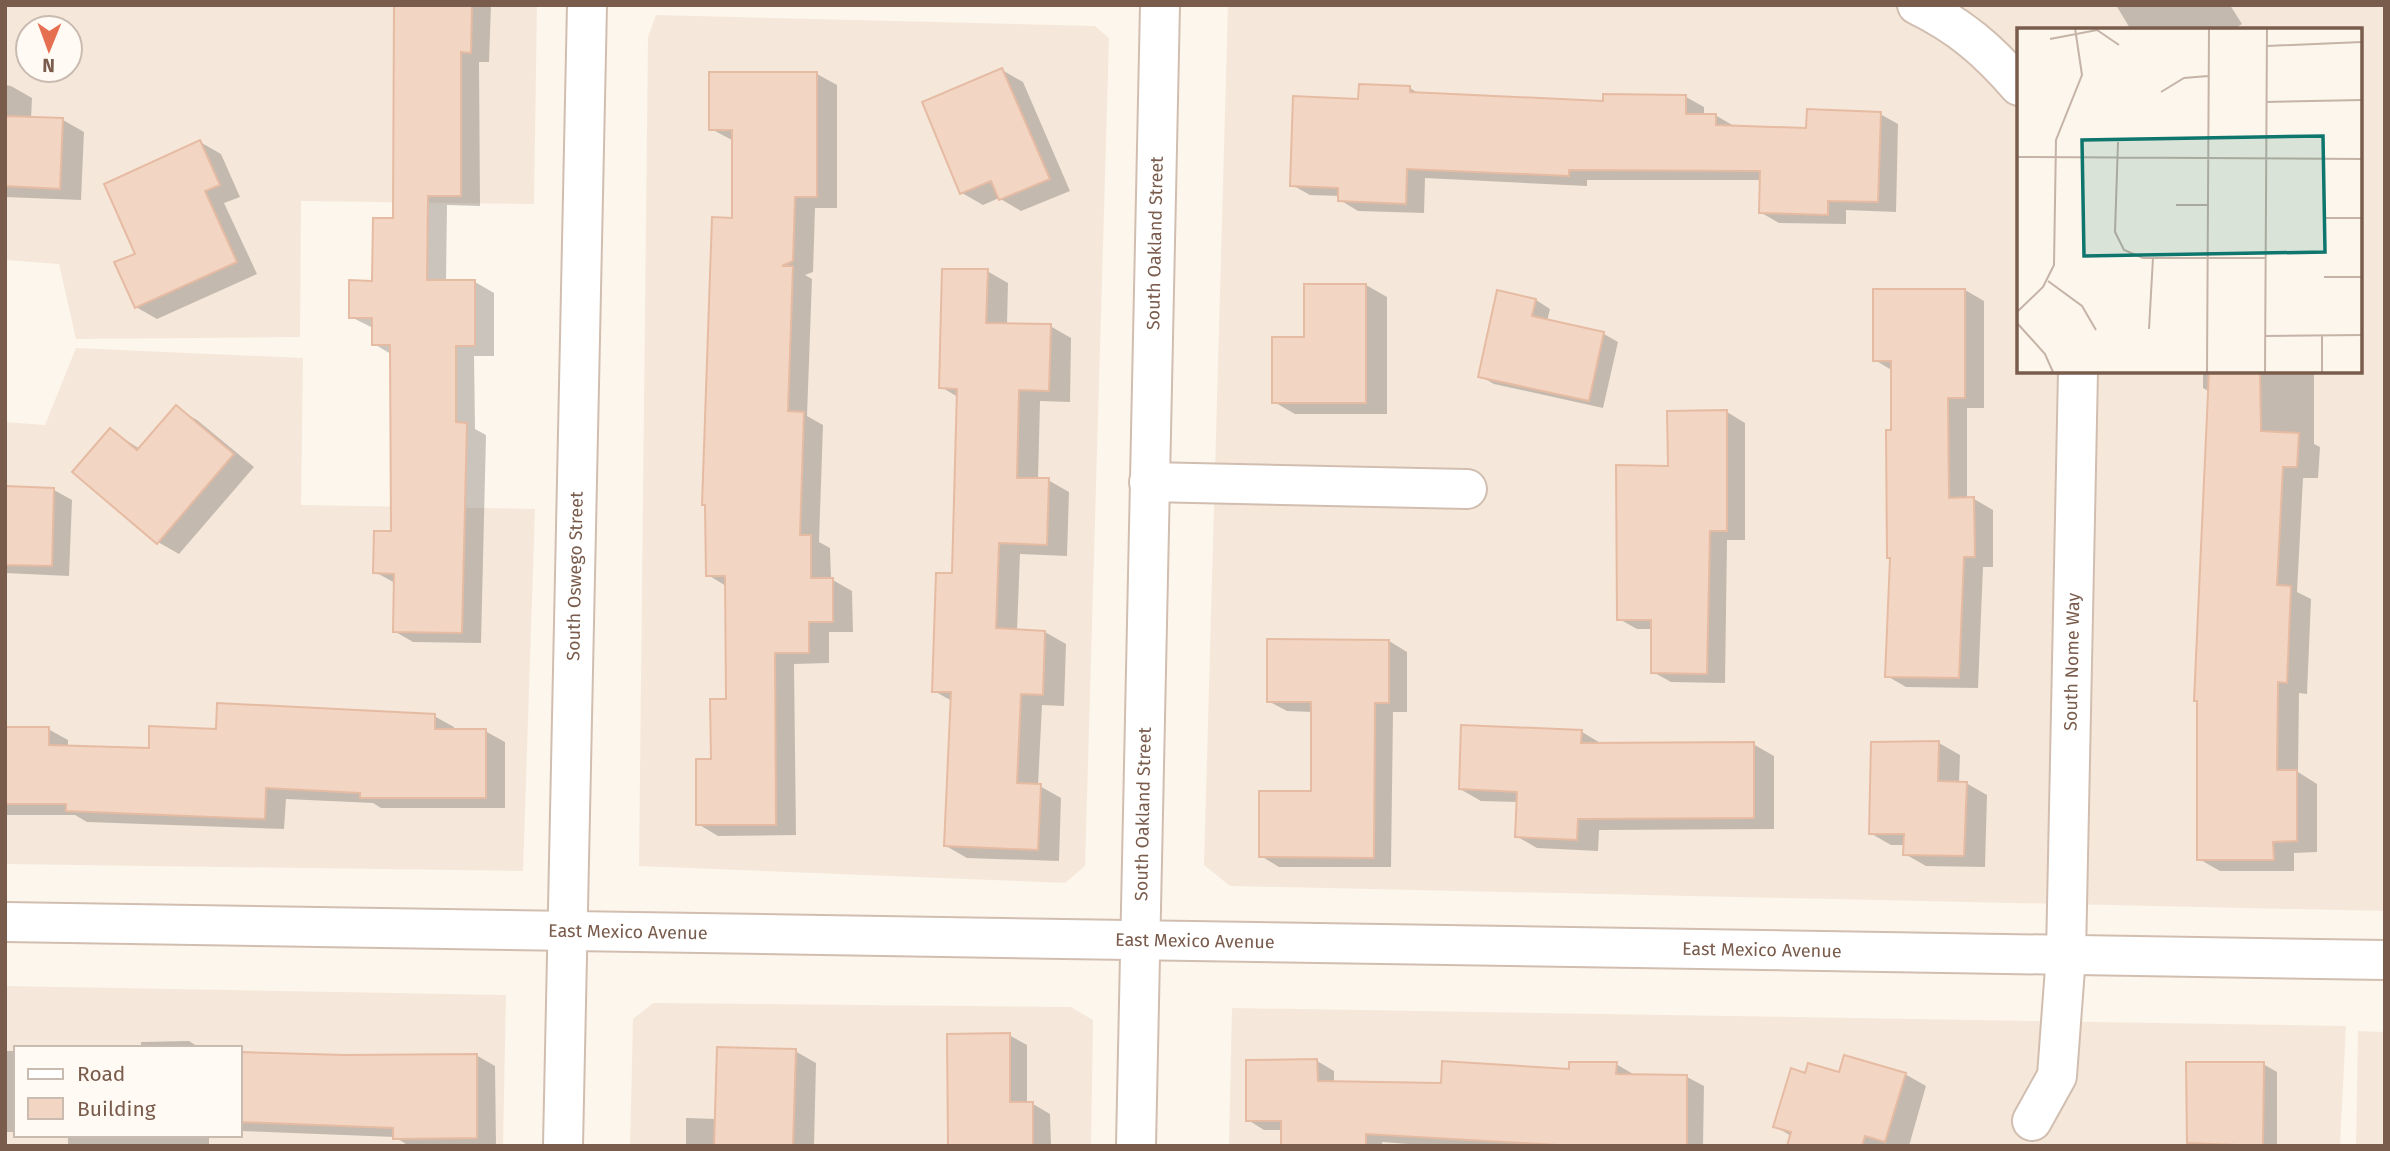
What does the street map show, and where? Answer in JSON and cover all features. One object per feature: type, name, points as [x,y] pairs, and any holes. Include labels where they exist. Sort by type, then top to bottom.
[{"type":"street","name":"South Oswego Street","points":[[563,1146],[587,5]]},
{"type":"street","name":"South Oakland Street","points":[[1136,1146],[1160,5]]},
{"type":"street","points":[[1917,5],[1943,18],[1991,53],[2017,84]]},
{"type":"street","name":"South Nome Way","points":[[2032,1121],[2057,1076],[2066,955],[2078,373]]},
{"type":"street","points":[[1149,482],[1467,489]]},
{"type":"street","name":"East Mexico Avenue","points":[[5,922],[2385,960]]},
{"type":"shaded area","points":[[5,5],[537,5],[534,204],[301,201],[300,337],[76,339],[59,264],[5,260]]},
{"type":"shaded area","points":[[1228,5],[2385,5],[2385,911],[1230,886],[1204,865]]},
{"type":"shaded area","points":[[656,15],[1095,26],[1109,38],[1085,866],[1065,883],[639,866],[648,37]]},
{"type":"shaded area","points":[[76,348],[303,358],[301,505],[535,509],[523,871],[5,864],[5,422],[45,425]]},
{"type":"shaded area","points":[[5,986],[506,995],[503,1146],[5,1146]]},
{"type":"shaded area","points":[[653,1003],[1071,1007],[1093,1020],[1091,1146],[630,1146],[633,1019]]},
{"type":"shaded area","points":[[1232,1008],[2346,1026],[2340,1146],[1229,1146]]},
{"type":"shaded area","points":[[2358,1031],[2385,1032],[2385,1146],[2356,1146]]},
{"type":"building","points":[[394,5],[472,5],[471,53],[461,52],[461,196],[428,196],[427,280],[475,280],[475,346],[456,346],[456,422],[467,423],[462,633],[393,632],[394,574],[373,573],[374,531],[391,531],[390,345],[372,345],[372,318],[349,318],[349,280],[372,281],[373,218],[393,218]]},
{"type":"building","points":[[1002,68],[1050,179],[999,200],[991,181],[960,194],[922,102]]},
{"type":"building","points":[[709,72],[817,72],[817,197],[795,197],[793,261],[782,266],[793,266],[788,411],[804,412],[800,535],[811,535],[811,578],[833,578],[833,622],[809,622],[809,653],[775,653],[776,825],[696,825],[696,759],[711,759],[710,699],[726,699],[725,576],[706,576],[705,505],[702,505],[712,217],[732,218],[732,130],[709,130]]},
{"type":"building","points":[[1359,84],[1410,86],[1410,92],[1603,101],[1603,94],[1686,95],[1686,114],[1716,114],[1716,125],[1806,128],[1807,109],[1881,112],[1878,202],[1828,201],[1828,215],[1759,213],[1760,171],[1569,170],[1569,176],[1407,169],[1406,204],[1338,201],[1338,188],[1290,186],[1293,96],[1358,99]]},
{"type":"building","points":[[5,116],[63,118],[60,189],[5,186]]},
{"type":"building","points":[[200,140],[220,185],[205,191],[237,262],[135,308],[114,262],[135,254],[104,184]]},
{"type":"building","points":[[942,269],[988,269],[986,323],[1051,324],[1049,391],[1019,390],[1017,478],[1049,478],[1047,545],[999,543],[996,628],[1045,631],[1043,695],[1021,694],[1017,783],[1041,784],[1038,850],[944,846],[951,692],[932,692],[936,573],[952,573],[957,389],[939,388]]},
{"type":"building","points":[[1304,284],[1366,284],[1366,403],[1272,403],[1272,337],[1304,337]]},
{"type":"building","points":[[1873,289],[1965,289],[1965,398],[1948,398],[1949,498],[1974,497],[1975,557],[1964,557],[1959,678],[1885,677],[1890,558],[1887,558],[1886,430],[1891,430],[1891,361],[1873,361]]},
{"type":"building","points":[[1497,290],[1536,299],[1532,316],[1604,332],[1589,401],[1478,377]]},
{"type":"building","points":[[2209,373],[2260,373],[2261,431],[2299,433],[2297,467],[2283,467],[2277,585],[2291,586],[2287,683],[2278,682],[2277,770],[2297,770],[2297,841],[2273,842],[2274,860],[2197,860],[2197,701],[2194,701]]},
{"type":"building","points":[[176,405],[234,454],[157,544],[72,472],[110,428],[137,450]]},
{"type":"building","points":[[1727,410],[1727,531],[1710,531],[1707,674],[1651,673],[1651,620],[1617,620],[1616,465],[1668,466],[1667,411]]},
{"type":"building","points":[[5,486],[54,488],[52,566],[5,565]]},
{"type":"building","points":[[1267,639],[1389,640],[1389,703],[1375,703],[1374,858],[1259,857],[1259,791],[1311,791],[1311,702],[1267,702]]},
{"type":"building","points":[[217,703],[435,714],[435,729],[486,729],[486,798],[360,798],[360,793],[266,788],[265,819],[66,811],[66,804],[5,804],[5,727],[49,727],[49,745],[149,748],[149,726],[216,729]]},
{"type":"building","points":[[1461,725],[1582,730],[1581,743],[1754,742],[1754,818],[1578,819],[1577,840],[1515,837],[1517,792],[1459,789]]},
{"type":"building","points":[[1939,741],[1938,781],[1967,782],[1964,856],[1903,855],[1904,834],[1869,834],[1871,742]]},
{"type":"building","points":[[1010,1033],[1010,1102],[1033,1102],[1033,1146],[948,1146],[947,1034]]},
{"type":"building","points":[[717,1047],[796,1049],[793,1146],[714,1146]]},
{"type":"building","points":[[242,1052],[477,1054],[477,1138],[393,1139],[393,1128],[242,1122]]},
{"type":"building","points":[[1844,1055],[1906,1073],[1885,1142],[1865,1136],[1862,1146],[1787,1146],[1791,1132],[1773,1127],[1791,1068],[1805,1073],[1808,1063],[1839,1072]]},
{"type":"building","points":[[1317,1059],[1318,1081],[1441,1083],[1442,1061],[1569,1069],[1569,1062],[1617,1062],[1616,1074],[1687,1075],[1687,1146],[1574,1146],[1366,1134],[1366,1146],[1281,1146],[1281,1121],[1246,1121],[1246,1060]]},
{"type":"building","points":[[2186,1062],[2264,1062],[2263,1146],[2187,1143]]}]
